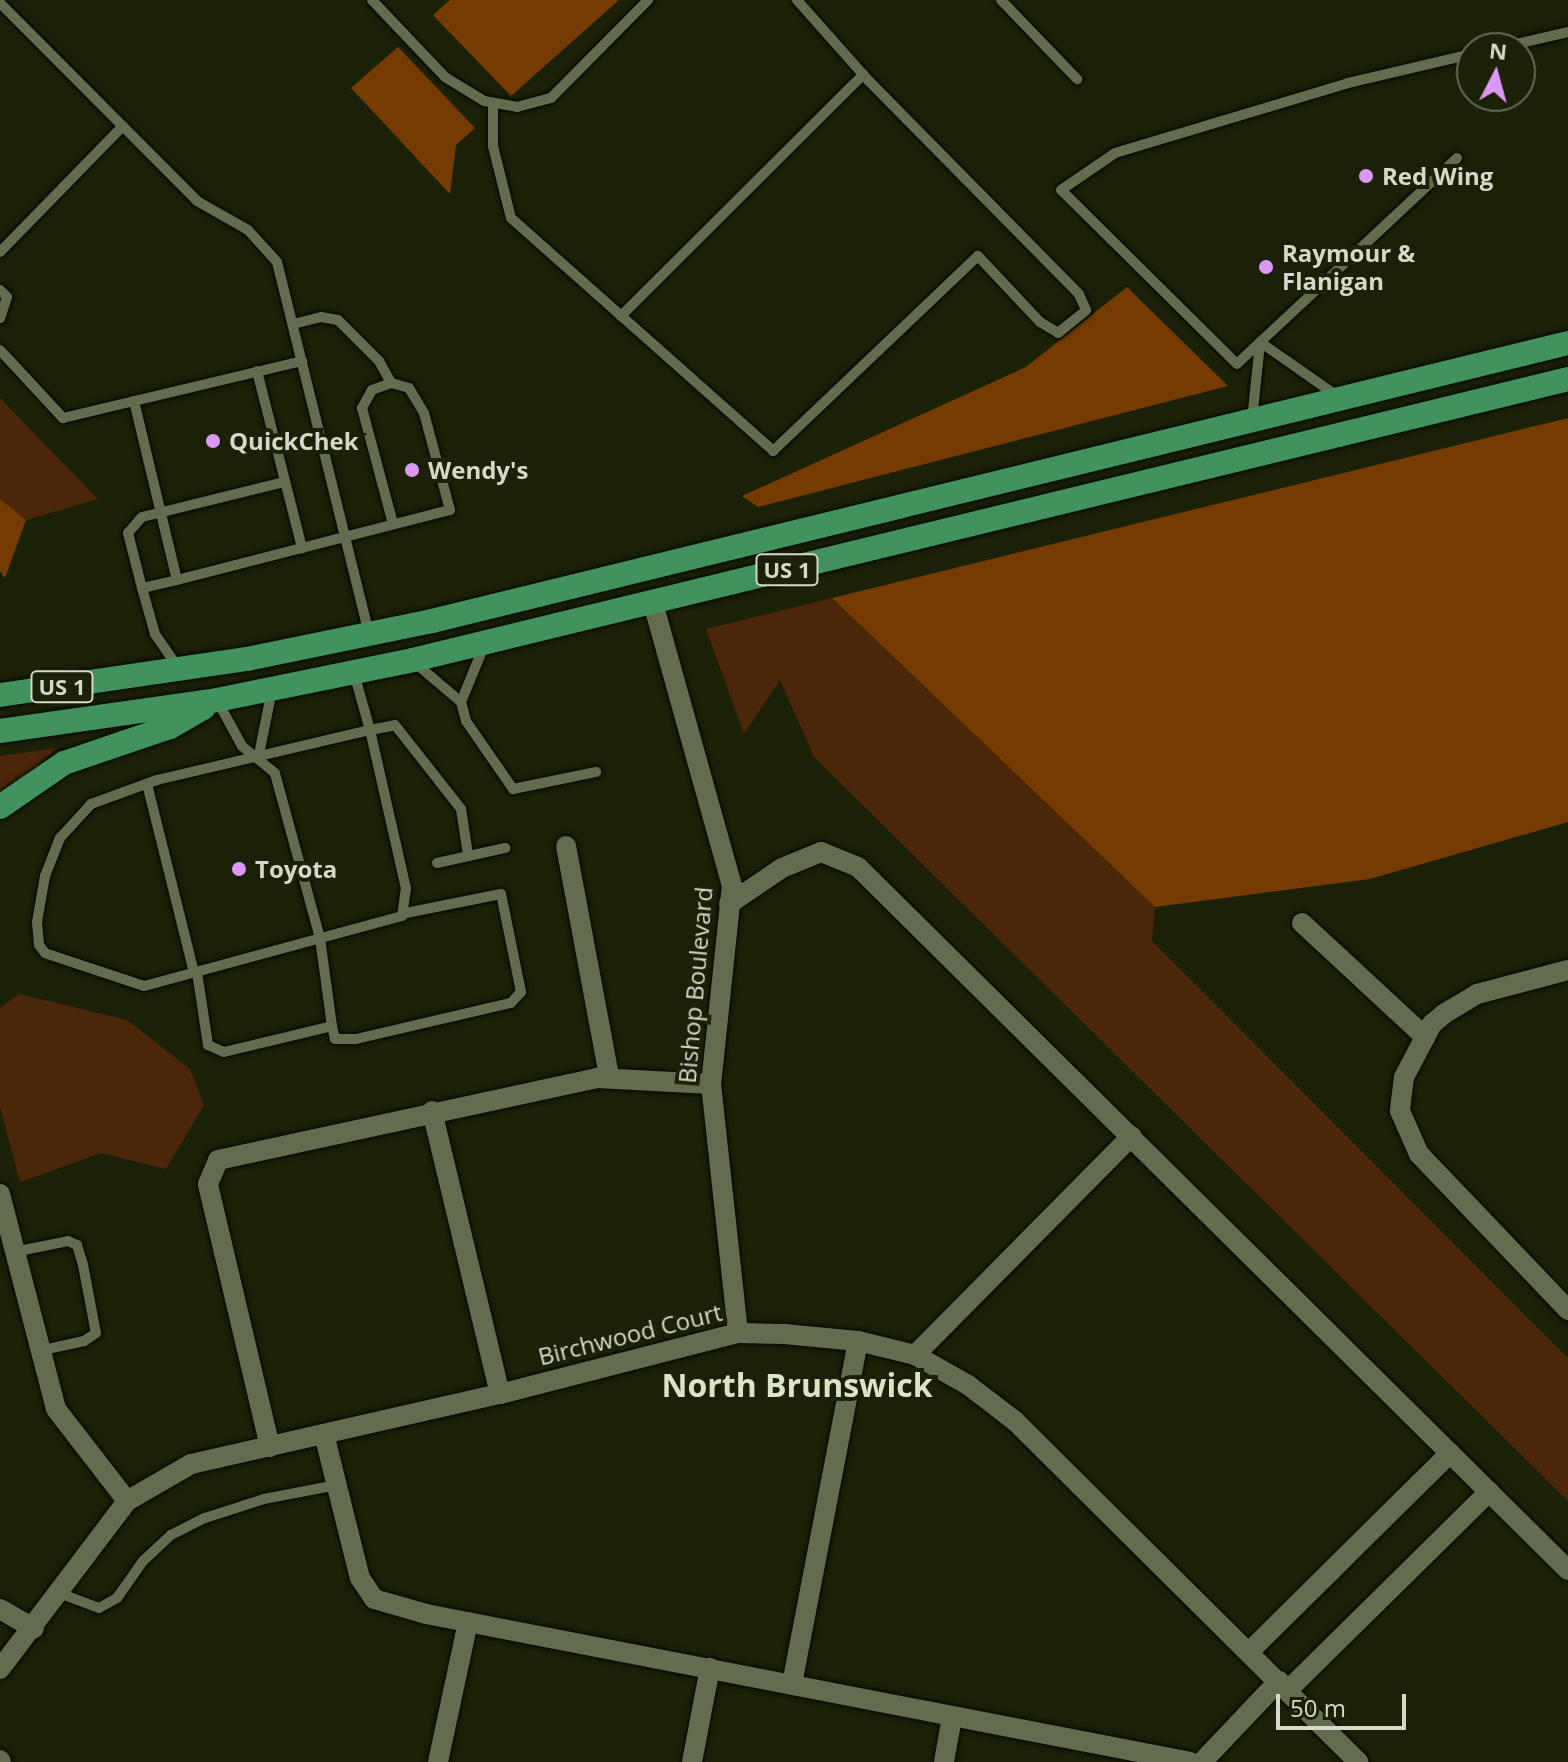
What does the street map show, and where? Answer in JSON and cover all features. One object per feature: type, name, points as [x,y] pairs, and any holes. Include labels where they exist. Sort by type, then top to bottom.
[{"type":"highway","name":"US 1","points":[[0,695],[181,671],[370,635],[1568,343]]},
{"type":"highway","name":"US 1","points":[[0,731],[217,700],[485,644],[1568,379]]},
{"type":"highway","points":[[0,679],[125,679]]},
{"type":"highway","points":[[0,807],[64,763],[170,727],[217,700]]},
{"type":"street","name":"Bishop Boulevard","points":[[653,603],[732,885],[711,1084],[738,1333]]},
{"type":"street","points":[[566,846],[609,1076]]},
{"type":"street","points":[[729,904],[798,859],[821,852],[837,855],[869,877],[1568,1570]]},
{"type":"street","points":[[1302,923],[1425,1037]]},
{"type":"street","points":[[1568,970],[1477,994],[1444,1014],[1425,1037],[1404,1077],[1403,1127],[1419,1154],[1568,1310]]},
{"type":"street","points":[[270,1447],[211,1199],[211,1167],[237,1154],[609,1076],[711,1084]]},
{"type":"street","points":[[432,1111],[500,1394]]},
{"type":"street","points":[[915,1355],[1132,1136]]},
{"type":"street","points":[[0,1194],[56,1409],[127,1501]]},
{"type":"street","name":"Birchwood Court","points":[[0,1669],[34,1629],[127,1501],[191,1464],[500,1394],[738,1333],[858,1341],[915,1355],[968,1385],[1015,1421],[1119,1530],[1251,1650],[1358,1762]]},
{"type":"street","points":[[792,1684],[858,1341]]},
{"type":"street","points":[[324,1434],[366,1593],[468,1622],[1190,1762]]},
{"type":"street","points":[[1251,1650],[1450,1453]]},
{"type":"street","points":[[1202,1762],[1489,1492]]},
{"type":"street","points":[[0,1609],[34,1629]]},
{"type":"street","points":[[438,1762],[468,1622]]},
{"type":"street","points":[[692,1762],[710,1668]]},
{"type":"street","points":[[944,1762],[952,1717]]},
{"type":"lane","points":[[372,0],[445,77],[493,103],[517,107],[551,98],[648,0]]},
{"type":"lane","points":[[493,103],[493,146],[511,218],[773,451],[978,256],[1040,322],[1058,333],[1086,310],[1079,294],[863,75],[797,0]]},
{"type":"lane","points":[[1001,0],[1077,79]]},
{"type":"lane","points":[[0,3],[197,201],[248,230],[277,262],[370,635]]},
{"type":"lane","points":[[1536,39],[1568,32]]},
{"type":"lane","points":[[1456,58],[1348,83],[1115,153],[1061,190],[1237,364],[1457,158]]},
{"type":"lane","points":[[621,316],[863,75]]},
{"type":"lane","points":[[0,252],[123,126]]},
{"type":"lane","points":[[0,290],[7,297],[0,318]]},
{"type":"lane","points":[[293,324],[321,317],[338,320],[379,361],[391,383]]},
{"type":"lane","points":[[1260,342],[1341,398]]},
{"type":"lane","points":[[1252,420],[1260,342]]},
{"type":"lane","points":[[0,350],[63,418],[302,361]]},
{"type":"lane","points":[[257,371],[302,548]]},
{"type":"lane","points":[[142,588],[450,510],[424,413],[409,388],[391,383],[372,390],[362,408],[393,524]]},
{"type":"lane","points":[[134,401],[177,580]]},
{"type":"lane","points":[[181,671],[155,634],[128,533],[142,517],[285,482]]},
{"type":"lane","points":[[461,702],[485,644]]},
{"type":"lane","points":[[413,660],[461,702],[466,721],[513,789],[596,772]]},
{"type":"lane","points":[[354,673],[406,888],[406,913]]},
{"type":"lane","points":[[258,759],[272,690]]},
{"type":"lane","points":[[217,700],[242,746],[258,759],[275,773],[320,938],[335,1039],[356,1039],[511,1003],[521,992],[501,894],[406,913],[320,938],[196,973],[144,986],[45,953],[39,945],[39,899],[60,838],[91,804],[152,782],[258,759],[370,730],[395,725],[461,809],[468,854]]},
{"type":"lane","points":[[152,782],[196,973],[208,1045],[224,1052],[332,1026]]},
{"type":"lane","points":[[437,863],[505,848]]},
{"type":"lane","points":[[14,1252],[68,1241],[77,1245],[83,1265],[96,1333],[84,1341],[39,1351]]},
{"type":"lane","points":[[59,1593],[99,1608],[117,1598],[143,1561],[171,1535],[249,1504],[337,1485]]},
{"type":"shaded area","points":[[450,0],[619,0],[511,96],[433,15]]},
{"type":"shaded area","points":[[398,47],[475,128],[456,145],[450,194],[351,88]]},
{"type":"shaded area","points":[[1127,287],[1228,386],[758,507],[742,496],[1026,367]]},
{"type":"shaded area","points":[[0,398],[98,499],[26,520],[0,499]]},
{"type":"shaded area","points":[[1568,418],[1568,822],[1370,879],[1155,907],[832,598]]},
{"type":"shaded area","points":[[0,499],[26,520],[5,578],[0,571]]},
{"type":"shaded area","points":[[832,598],[1155,907],[1152,941],[1568,1358],[1568,1501],[814,757],[780,680],[744,734],[706,629]]},
{"type":"shaded area","points":[[57,748],[0,799],[0,756]]},
{"type":"shaded area","points":[[19,994],[127,1020],[190,1069],[204,1105],[166,1169],[101,1153],[20,1182],[0,1107],[0,1008]]},
{"type":"place","name":"Red Wing","points":[[1366,176]]},
{"type":"place","name":"Raymour & Flanigan","points":[[1266,267]]},
{"type":"place","name":"QuickChek","points":[[213,441]]},
{"type":"place","name":"Wendy's","points":[[412,470]]},
{"type":"place","name":"Toyota","points":[[239,869]]},
{"type":"district","name":"North Brunswick","points":[[797,1385]]}]
